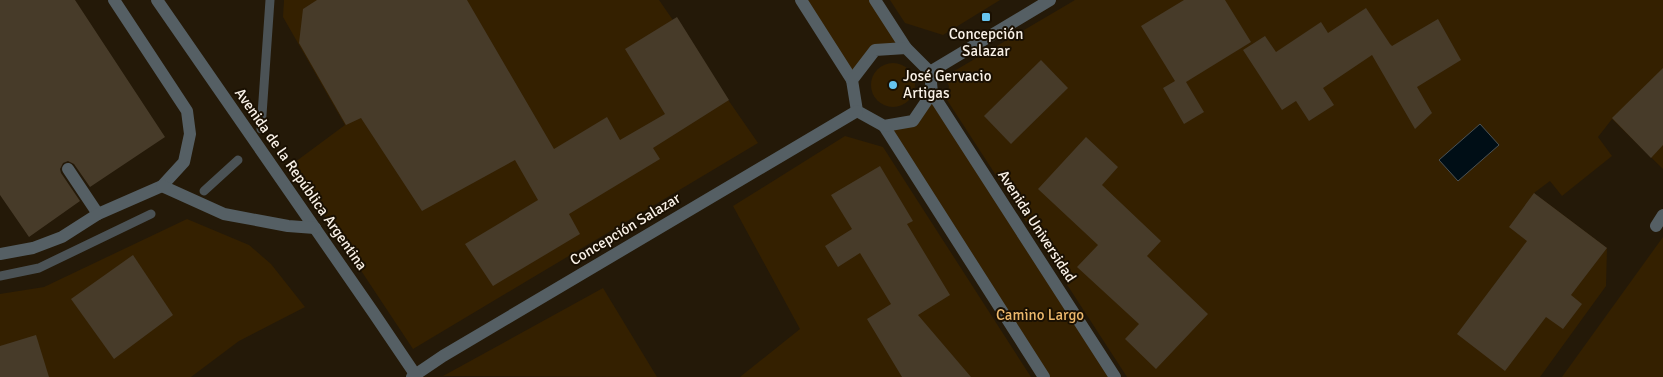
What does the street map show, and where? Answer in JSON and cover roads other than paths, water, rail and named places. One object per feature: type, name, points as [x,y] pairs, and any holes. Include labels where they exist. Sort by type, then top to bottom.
[{"type":"street","points":[[0,254],[33,248],[62,237],[98,214],[162,186],[184,162],[190,134],[187,111],[114,0]]},
{"type":"street","name":"Avenida de la República Argentina","points":[[157,0],[415,376]]},
{"type":"street","points":[[801,0],[852,80],[856,111],[884,126],[1044,377]]},
{"type":"street","points":[[875,0],[906,48],[930,72],[932,93],[913,121],[884,126]]},
{"type":"street","points":[[930,72],[1050,0]]},
{"type":"street","points":[[852,80],[875,50],[906,48]]},
{"type":"street","name":"Avenida Universidad","points":[[932,93],[1115,377]]},
{"type":"street","name":"Concepción Salazar","points":[[415,376],[460,346],[856,111]]},
{"type":"street","points":[[68,169],[98,214]]},
{"type":"street","points":[[162,186],[224,214],[288,226],[315,228]]},
{"type":"waterway","points":[[261,129],[270,0]]},
{"type":"waterway","points":[[204,191],[238,160]]},
{"type":"waterway","points":[[0,276],[39,268],[151,214]]},
{"type":"place","name":"Concepción Salazar","points":[[986,17]]},
{"type":"place","name":"José Gervacio Artigas","points":[[893,85]]},
{"type":"park label","name":"Camino Largo","points":[[1040,315]]}]
